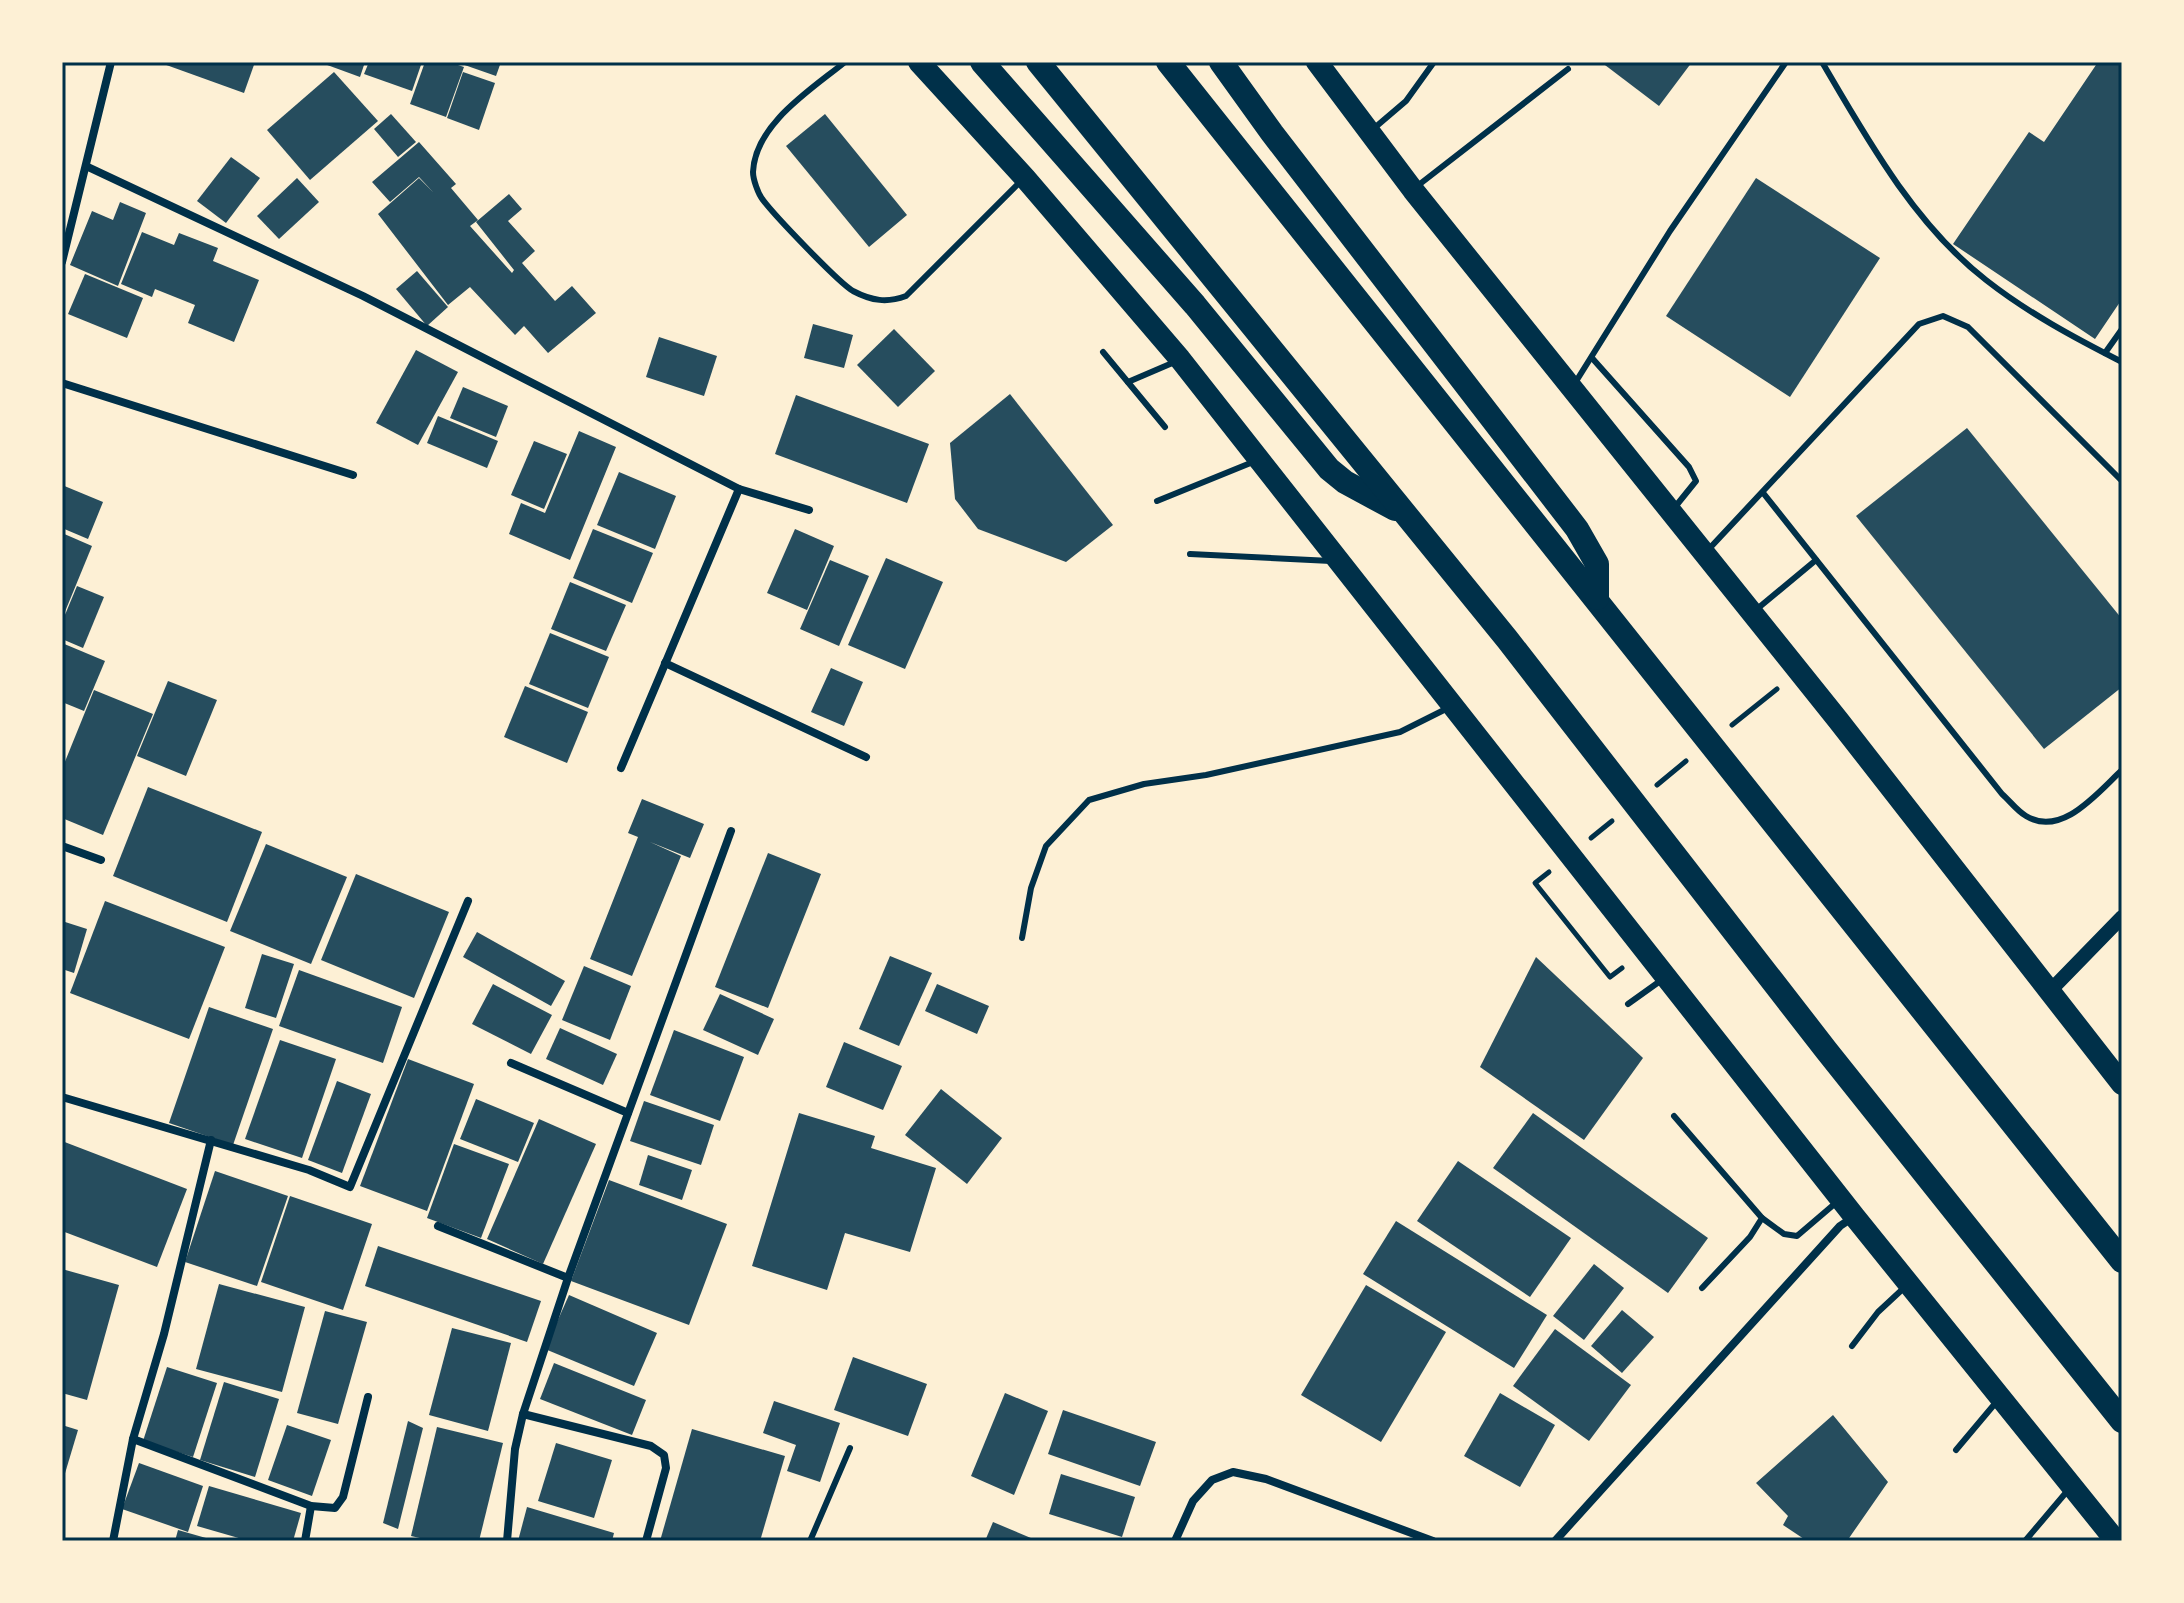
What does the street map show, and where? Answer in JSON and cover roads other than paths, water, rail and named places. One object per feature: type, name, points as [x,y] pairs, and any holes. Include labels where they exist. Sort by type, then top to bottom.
[{"type":"highway","points":[[919,62],[1025,178],[1180,359],[1847,1208],[2116,1541]]},
{"type":"highway","points":[[982,62],[1184,293],[1329,469],[1345,482],[1404,514]]},
{"type":"highway","points":[[1038,62],[1507,639],[1826,1050],[2122,1421]]},
{"type":"highway","points":[[1168,62],[2122,1261]]},
{"type":"highway","points":[[1221,62],[1272,133],[1577,529],[1597,564],[1597,598]]},
{"type":"highway","points":[[1317,62],[1413,190],[1752,613],[2122,1084]]},
{"type":"street","points":[[62,262],[88,167],[111,62]]},
{"type":"street","points":[[88,167],[363,296],[739,489],[809,510]]},
{"type":"street","points":[[62,383],[353,475]]},
{"type":"street","points":[[621,768],[739,489]]},
{"type":"street","points":[[665,663],[866,757]]},
{"type":"street","points":[[507,1541],[515,1449],[523,1414],[568,1278],[731,831]]},
{"type":"street","points":[[62,846],[101,860]]},
{"type":"street","points":[[62,1097],[309,1170],[350,1187],[468,901]]},
{"type":"street","points":[[2049,992],[2122,917]]},
{"type":"street","points":[[511,1063],[628,1113]]},
{"type":"street","points":[[113,1541],[133,1439],[164,1334],[211,1140]]},
{"type":"street","points":[[1555,1541],[1840,1226],[1847,1208]]},
{"type":"street","points":[[438,1226],[568,1278]]},
{"type":"street","points":[[133,1439],[311,1506],[335,1508],[343,1497],[368,1397]]},
{"type":"street","points":[[523,1414],[651,1446],[664,1455],[666,1468],[646,1541]]},
{"type":"street","points":[[1175,1541],[1193,1501],[1212,1480],[1233,1472],[1266,1479],[1433,1541]]},
{"type":"street","points":[[305,1541],[311,1506]]},
{"type":"lane","points":[[845,62],[796,101],[763,140],[753,173],[761,198],[850,290],[870,299],[890,301],[906,296],[1025,178]]},
{"type":"lane","points":[[1370,132],[1406,101],[1434,62]]},
{"type":"lane","points":[[1571,390],[1670,231],[1786,62]]},
{"type":"lane","points":[[1822,62],[1897,182],[1933,230],[1984,279],[2037,316],[2122,362]]},
{"type":"lane","points":[[1413,190],[1568,69]]},
{"type":"lane","points":[[1704,554],[1764,494],[1919,324],[1943,316],[1968,327],[2122,481]]},
{"type":"lane","points":[[2105,353],[2122,329]]},
{"type":"lane","points":[[1103,352],[1165,427]]},
{"type":"lane","points":[[1592,358],[1671,444],[1696,481],[1670,512]]},
{"type":"lane","points":[[1128,382],[1180,359]]},
{"type":"lane","points":[[1157,501],[1260,459]]},
{"type":"lane","points":[[1764,494],[2002,794],[2026,817],[2050,823],[2073,814],[2122,770]]},
{"type":"lane","points":[[1190,554],[1338,561]]},
{"type":"lane","points":[[1752,613],[1816,560]]},
{"type":"lane","points":[[1022,938],[1031,888],[1046,846],[1089,800],[1144,784],[1206,775],[1400,732],[1452,705]]},
{"type":"lane","points":[[1628,1004],[1666,977]]},
{"type":"lane","points":[[1674,1116],[1762,1218],[1784,1234],[1797,1236],[1847,1208]]},
{"type":"lane","points":[[1702,1288],[1750,1237],[1762,1218]]},
{"type":"lane","points":[[1852,1346],[1878,1312],[1908,1283]]},
{"type":"lane","points":[[1956,1450],[2000,1397]]},
{"type":"lane","points":[[810,1541],[850,1448]]},
{"type":"lane","points":[[2025,1541],[2072,1486]]}]
